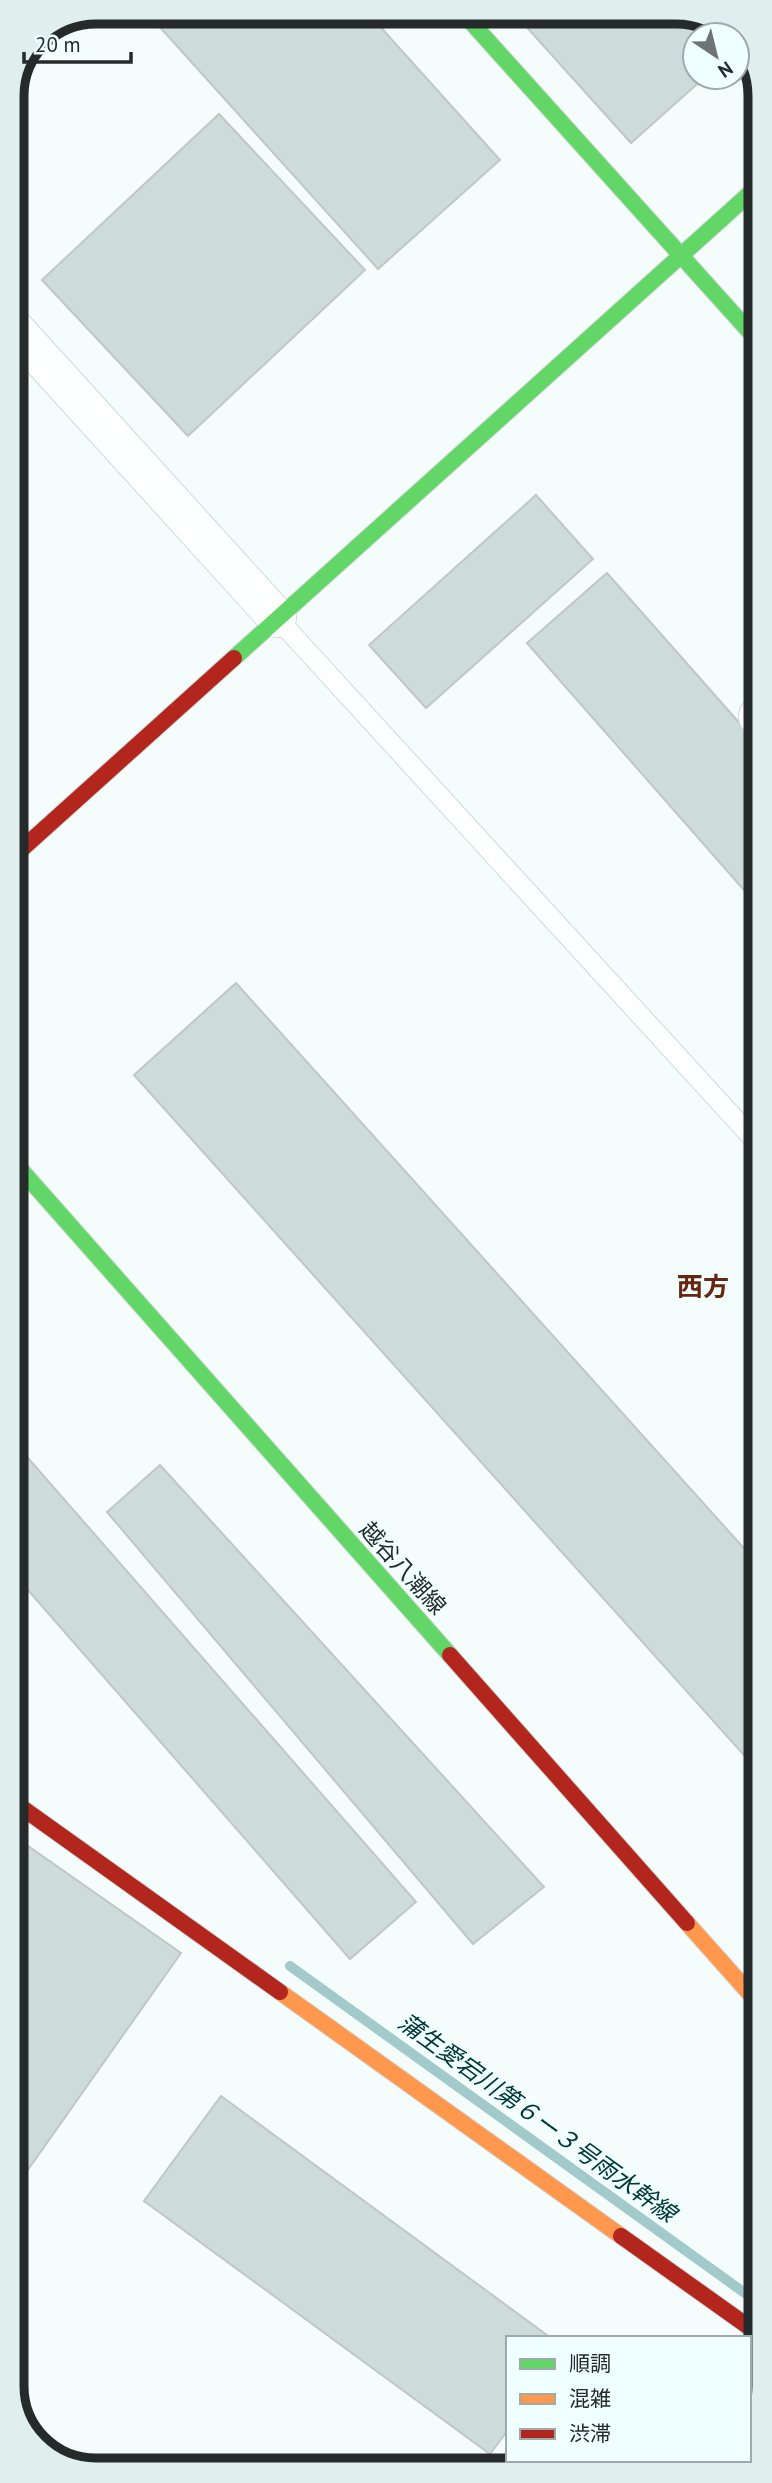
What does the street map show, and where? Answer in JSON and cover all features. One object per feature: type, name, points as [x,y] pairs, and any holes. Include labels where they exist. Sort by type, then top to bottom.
[{"type":"street","points":[[473,25],[748,330]]},
{"type":"street","points":[[24,847],[748,195]]},
{"type":"street","points":[[24,339],[277,618]]},
{"type":"street","name":"越谷八潮線","points":[[24,1173],[748,1992]]},
{"type":"street","points":[[24,1809],[748,2326]]},
{"type":"lane","points":[[277,618],[748,1133]]},
{"type":"building","points":[[157,24],[378,24],[500,160],[378,269]]},
{"type":"building","points":[[524,25],[681,25],[681,91],[689,91],[631,143]]},
{"type":"building","points":[[219,114],[365,270],[188,436],[42,280]]},
{"type":"building","points":[[536,495],[593,559],[426,708],[369,645]]},
{"type":"building","points":[[607,573],[748,733],[748,895],[527,643]]},
{"type":"building","points":[[236,983],[748,1553],[748,1760],[134,1075]]},
{"type":"building","points":[[24,1453],[416,1902],[350,1959],[24,1585]]},
{"type":"building","points":[[160,1465],[544,1887],[473,1944],[107,1512]]},
{"type":"building","points":[[24,1843],[181,1953],[24,2175]]},
{"type":"building","points":[[221,2096],[548,2336],[506,2336],[506,2433],[490,2454],[144,2201]]},
{"type":"waterway","name":"蒲生愛宕川第６ー３号雨水幹線","points":[[290,1966],[748,2295]]},
{"type":"traffic: fast","points":[[473,25],[748,330]]},
{"type":"traffic: fast","points":[[234,658],[748,195]]},
{"type":"traffic: fast","points":[[24,1173],[450,1655]]},
{"type":"traffic: slow","points":[[687,1923],[748,1992]]},
{"type":"traffic: slow","points":[[280,1992],[621,2236]]},
{"type":"traffic: jam","points":[[24,847],[234,658]]},
{"type":"traffic: jam","points":[[450,1655],[687,1923]]},
{"type":"traffic: jam","points":[[24,1809],[280,1992]]},
{"type":"traffic: jam","points":[[621,2236],[748,2326]]},
{"type":"district","name":"西方","points":[[703,1287]]}]
